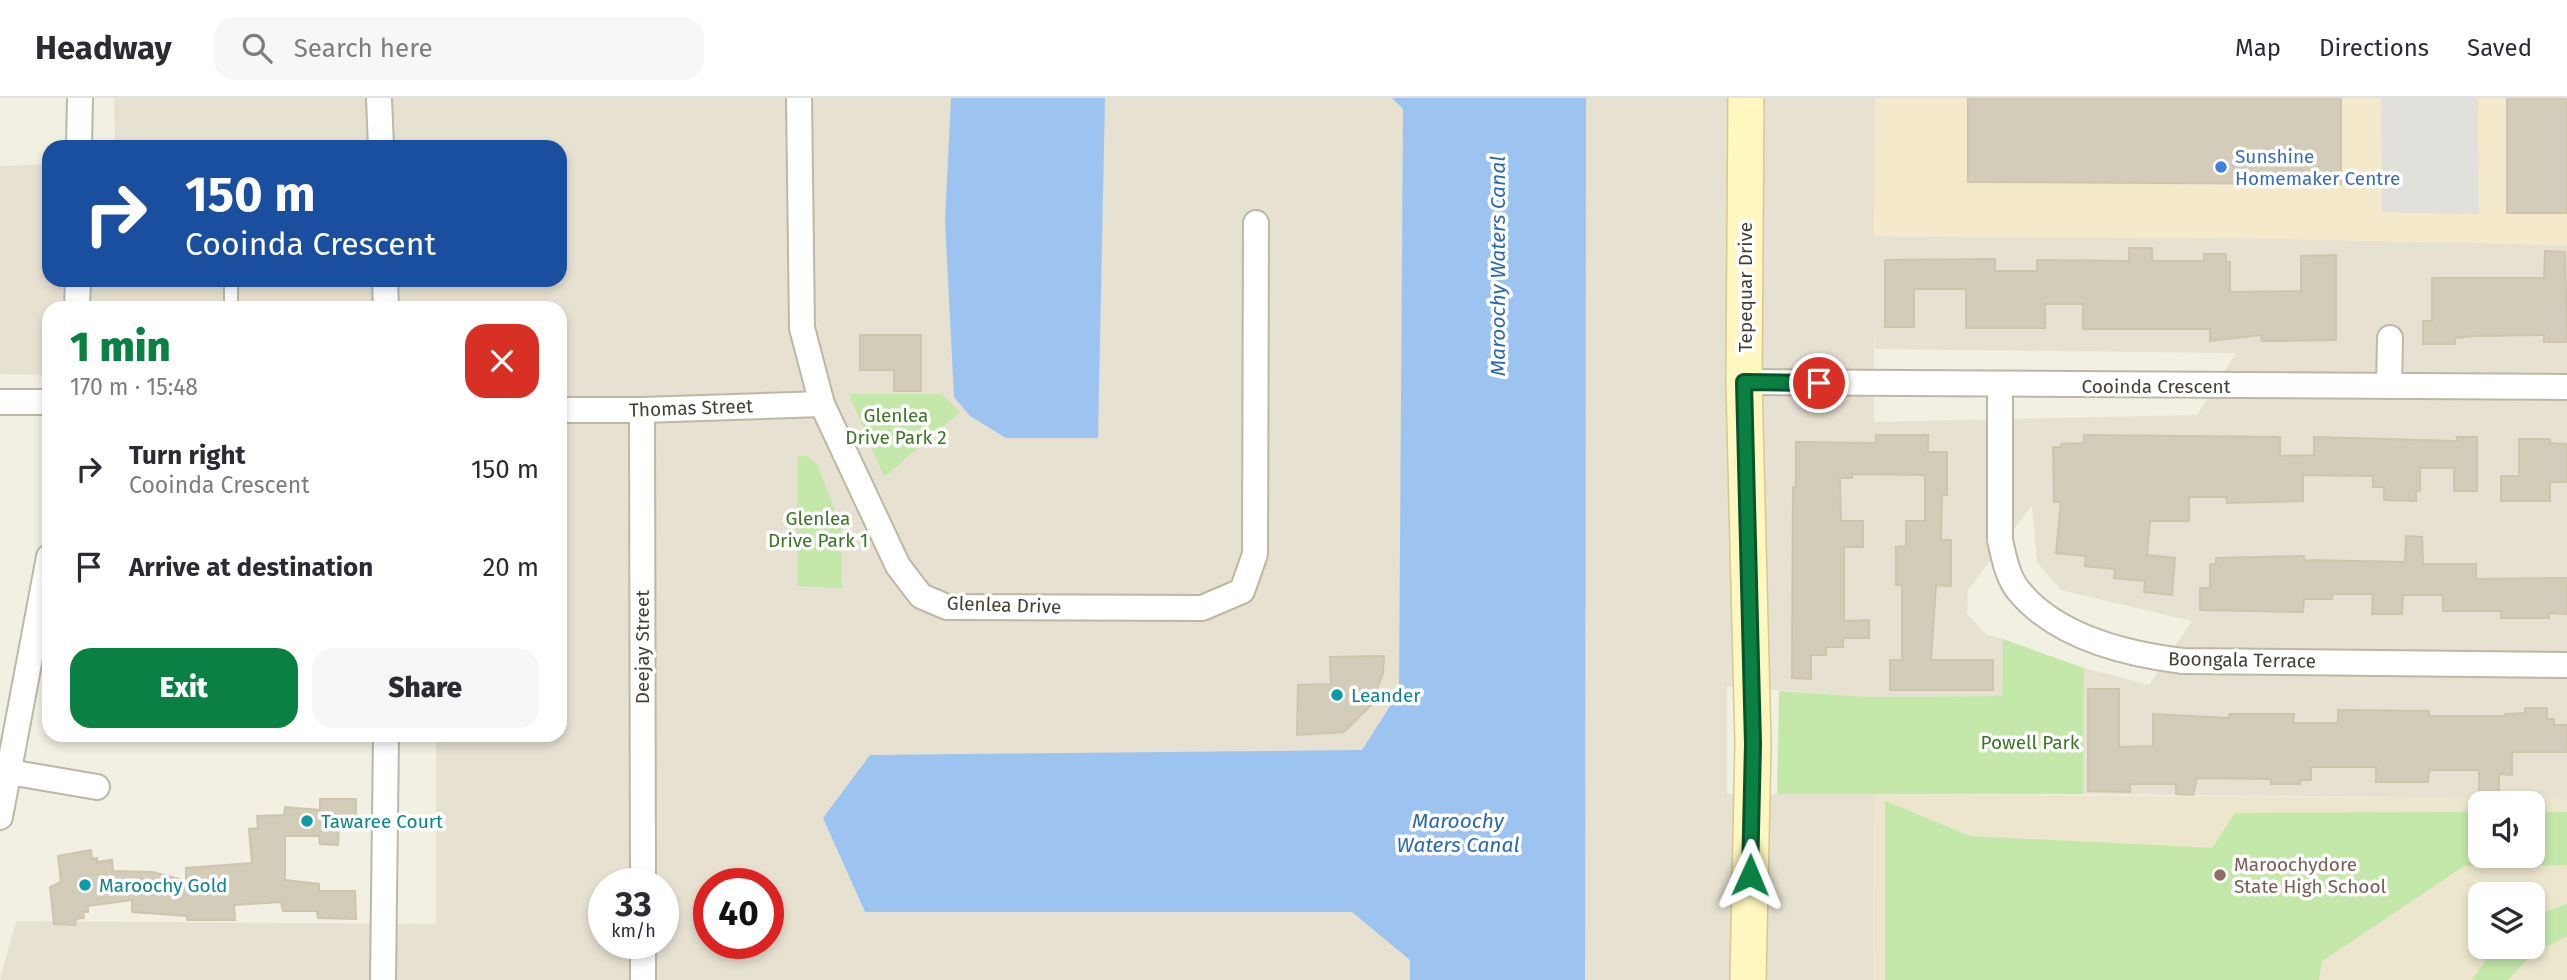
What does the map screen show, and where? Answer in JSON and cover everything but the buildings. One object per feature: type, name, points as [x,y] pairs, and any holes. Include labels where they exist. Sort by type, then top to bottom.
[{"type":"street","points":[[79,140],[80,98]]},
{"type":"street","points":[[379,98],[381,140]]},
{"type":"street","name":"Glenlea Drive","points":[[799,98],[802,328],[822,404],[898,566],[921,596],[947,607],[1202,608],[1242,591],[1255,554],[1256,223]]},
{"type":"street","name":"Tepequar Drive","points":[[1746,98],[1744,382],[1753,744],[1748,980]]},
{"type":"street","points":[[2389,386],[2390,338]]},
{"type":"street","name":"Cooinda Crescent","points":[[1744,382],[2000,386],[2567,387]]},
{"type":"street","name":"Boongala Terrace","points":[[2000,386],[2000,540],[2006,565],[2017,589],[2040,612],[2078,634],[2150,657],[2183,662],[2567,665]]},
{"type":"street","points":[[0,402],[42,402]]},
{"type":"street","name":"Thomas Street","points":[[567,410],[822,404]]},
{"type":"street","name":"Deejay Street","points":[[642,410],[643,868]]},
{"type":"street","points":[[0,817],[42,595]]},
{"type":"street","points":[[383,980],[386,742]]},
{"type":"street","points":[[9,772],[97,788]]},
{"type":"street","points":[[643,959],[643,980]]},
{"type":"shaded area","points":[[114,98],[1875,98],[1875,236],[2235,238],[2567,245],[2567,799],[2545,799],[2545,791],[2468,791],[2468,798],[2083,794],[2084,668],[2149,685],[2192,621],[2061,590],[2037,562],[2032,505],[1968,590],[1967,614],[1987,635],[2003,639],[2002,696],[1870,697],[1727,686],[1727,794],[1874,794],[1873,980],[0,980],[16,921],[436,924],[436,742],[567,742],[567,301],[42,301],[42,375],[0,374],[0,166],[42,164],[42,287],[567,287],[567,140],[115,140]],"holes":[[[1874,335],[1875,349],[2236,353],[2197,415],[1874,422]]]},
{"type":"shaded area","name":"Sunshine Homemaker Centre","points":[[1875,98],[2567,98],[2567,245],[2235,238],[1874,236]]},
{"type":"shaded area","points":[[2381,98],[2478,98],[2479,214],[2382,212]]},
{"type":"shaded area","name":"Maroochydore State High School","points":[[1874,794],[2468,798],[2468,868],[2545,868],[2545,799],[2567,799],[2567,980],[1873,980]]},
{"type":"green space","name":"Glenlea Drive Park 2","points":[[849,394],[941,394],[960,412],[884,477]]},
{"type":"green space","name":"Glenlea Drive Park 1","points":[[797,456],[806,456],[817,464],[841,527],[842,588],[797,586]]},
{"type":"green space","name":"Powell Park","points":[[2003,639],[2084,668],[2083,794],[1777,794],[1779,691],[1870,697],[2002,696]]},
{"type":"green space","name":"Maroochydore State High School","points":[[1885,801],[1970,836],[2212,848],[2235,813],[2468,812],[2468,866],[2464,866],[2322,961],[2319,980],[1885,980]]},
{"type":"green space","name":"Maroochydore State High School","points":[[2545,812],[2567,812],[2567,865],[2545,865]]},
{"type":"green space","points":[[2567,904],[2567,936],[2545,948],[2545,912]]},
{"type":"green space","points":[[2487,959],[2527,959],[2508,980],[2472,980]]},
{"type":"water","points":[[951,98],[1105,98],[1098,438],[1006,438],[970,416],[954,397],[945,220]]},
{"type":"water","name":"Maroochy Waters Canal","points":[[1392,98],[1586,98],[1585,980],[1410,980],[1410,960],[1352,912],[865,912],[823,818],[870,755],[1362,750],[1399,692],[1403,109]]},
{"type":"place","name":"Sunshine Homemaker Centre","points":[[2221,167]]},
{"type":"place","name":"Leander","points":[[1337,695]]},
{"type":"place","name":"Tawaree Court","points":[[307,821]]},
{"type":"place","name":"Maroochydore State High School","points":[[2220,875]]},
{"type":"place","name":"Maroochy Gold","points":[[85,885]]},
{"type":"route","points":[[1750,875],[1753,744],[1751,570],[1744,382],[1819,383]]}]
